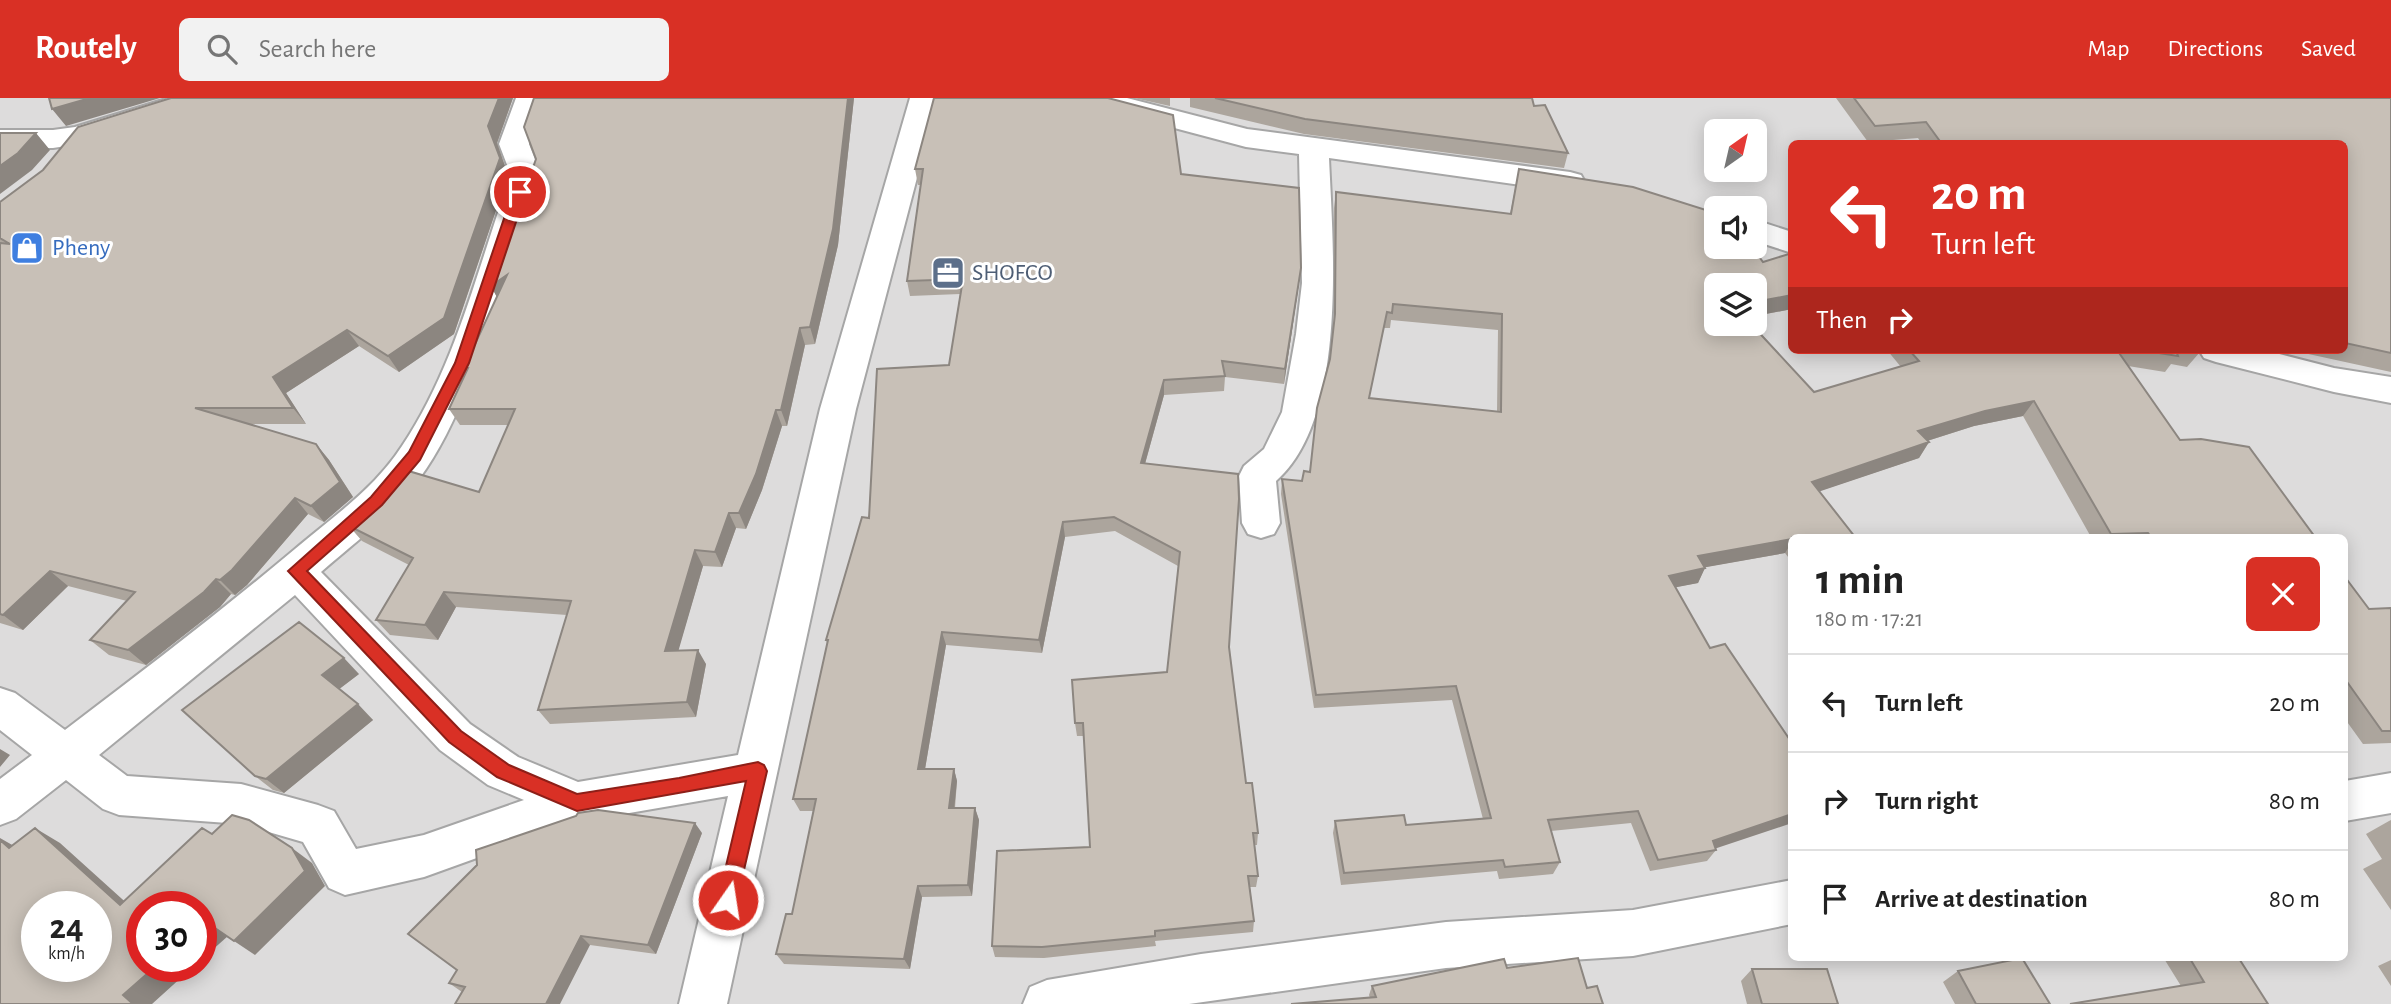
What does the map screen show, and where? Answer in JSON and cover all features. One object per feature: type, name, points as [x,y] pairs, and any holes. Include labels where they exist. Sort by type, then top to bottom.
[{"type":"street","points":[[0,139],[53,139],[79,135],[171,106],[208,98]]},
{"type":"street","points":[[0,805],[296,571],[377,501],[415,456],[462,363],[526,175],[514,144],[530,98]]},
{"type":"street","points":[[704,1004],[838,409],[924,98]]},
{"type":"street","points":[[1094,98],[1246,138],[1596,186]]},
{"type":"street","points":[[61,163],[79,135]]},
{"type":"street","points":[[1261,523],[1257,476],[1278,458],[1300,412],[1313,334],[1318,283],[1314,148]]},
{"type":"street","points":[[1767,234],[1788,242]]},
{"type":"street","points":[[2232,354],[2334,380],[2391,390]]},
{"type":"street","points":[[296,571],[455,737],[503,771],[577,802]]},
{"type":"street","points":[[0,706],[119,794],[241,804],[317,826],[345,873],[424,856],[577,802],[758,771]]},
{"type":"street","points":[[2348,800],[2391,793]]},
{"type":"street","points":[[1047,1004],[1213,976],[1446,945],[1633,933],[1788,903]]},
{"type":"shaded area","points":[[0,98],[2391,98],[2391,1004],[0,1004]]},
{"type":"building","points":[[49,98],[90,98],[52,109]]},
{"type":"building","points":[[171,98],[499,98],[488,126],[500,158],[444,318],[388,356],[347,330],[273,377],[293,408],[195,408],[316,444],[340,482],[311,506],[295,498],[232,570],[220,580],[216,579],[204,592],[128,650],[90,640],[135,592],[50,571],[3,615],[0,614],[0,243],[10,244],[0,238],[0,202],[43,170],[78,127]]},
{"type":"building","points":[[534,98],[848,98],[833,229],[810,327],[800,328],[781,410],[776,410],[756,474],[739,513],[729,513],[715,552],[695,550],[665,651],[698,650],[687,702],[538,710],[571,601],[444,592],[425,625],[376,620],[413,558],[349,526],[405,470],[479,492],[515,409],[449,409],[468,368],[464,368],[507,275],[491,286],[536,159],[524,127]]},
{"type":"building","points":[[934,98],[1108,98],[1173,115],[1181,174],[1299,188],[1301,268],[1285,369],[1222,361],[1225,376],[1164,380],[1141,463],[1238,474],[1239,499],[1229,647],[1246,783],[1252,783],[1258,833],[1253,833],[1258,876],[1248,876],[1254,921],[1155,931],[1155,936],[1042,947],[992,946],[997,851],[1090,847],[1083,723],[1075,723],[1072,680],[1167,672],[1180,552],[1114,517],[1063,522],[1039,640],[942,632],[918,769],[954,769],[949,808],[975,808],[968,885],[918,886],[904,959],[776,954],[786,914],[792,914],[816,799],[793,799],[826,640],[862,517],[869,518],[877,369],[949,365],[963,279],[907,281],[923,169],[915,169]]},
{"type":"building","points":[[1215,98],[1532,98],[1534,106],[1545,105],[1568,153],[1305,119]]},
{"type":"building","points":[[1854,98],[2391,98],[2391,353],[2348,344],[2348,140],[1939,140],[1926,122],[1875,126]]},
{"type":"building","points":[[0,133],[36,133],[18,153],[0,166]]},
{"type":"building","points":[[1519,169],[1633,187],[1704,209],[1704,259],[1761,259],[1763,262],[1788,254],[1788,296],[1767,300],[1767,273],[1704,273],[1704,336],[1762,336],[1814,392],[1919,361],[1913,354],[2120,354],[2180,440],[2201,439],[2249,447],[2313,534],[2111,534],[2034,401],[1985,411],[1918,431],[1929,442],[1812,482],[1853,534],[1788,534],[1788,540],[1698,556],[1705,568],[1669,576],[1710,648],[1725,644],[1788,737],[1788,815],[1713,841],[1716,850],[1658,860],[1638,811],[1548,820],[1560,862],[1505,867],[1503,860],[1344,873],[1335,821],[1404,815],[1406,825],[1491,818],[1456,686],[1316,695],[1282,479],[1302,481],[1304,471],[1310,472],[1317,408],[1330,359],[1335,314],[1336,192],[1511,214]],"holes":[[[1393,304],[1502,314],[1501,412],[1369,398],[1387,312],[1392,313]]]},
{"type":"building","points":[[2348,581],[2369,609],[2391,608],[2391,731],[2382,731],[2348,683]]},
{"type":"building","points":[[299,622],[344,658],[322,675],[358,704],[266,779],[255,776],[182,710]]},
{"type":"building","points":[[598,810],[695,823],[648,945],[581,936],[546,1004],[455,1004],[465,987],[449,983],[457,970],[408,934],[477,865],[476,850],[576,816],[578,813]]},
{"type":"building","points":[[232,815],[249,820],[292,848],[305,871],[234,941],[217,929],[217,891],[135,891],[202,828],[212,834]]},
{"type":"building","points":[[35,828],[105,891],[21,891],[21,982],[112,982],[112,898],[120,905],[126,899],[126,982],[138,982],[123,995],[133,1004],[0,1004],[0,840],[9,848]]},
{"type":"building","points":[[1578,958],[1587,988],[1597,986],[1603,1004],[1291,1004],[1376,997],[1372,986],[1504,959],[1507,968]]},
{"type":"building","points":[[2007,961],[2024,961],[2050,1004],[1976,1004],[1958,971]]},
{"type":"building","points":[[2191,961],[2241,961],[2268,1004],[2070,1004],[2204,982]]},
{"type":"building","points":[[1752,969],[1827,969],[1838,1004],[1762,1004]]},
{"type":"place","name":"Pheny","points":[[27,248]]},
{"type":"place","name":"SHOFCO","points":[[948,273]]},
{"type":"route","points":[[520,192],[462,363],[415,456],[377,501],[296,571],[455,737],[503,771],[577,802],[758,771],[728,900]]}]
